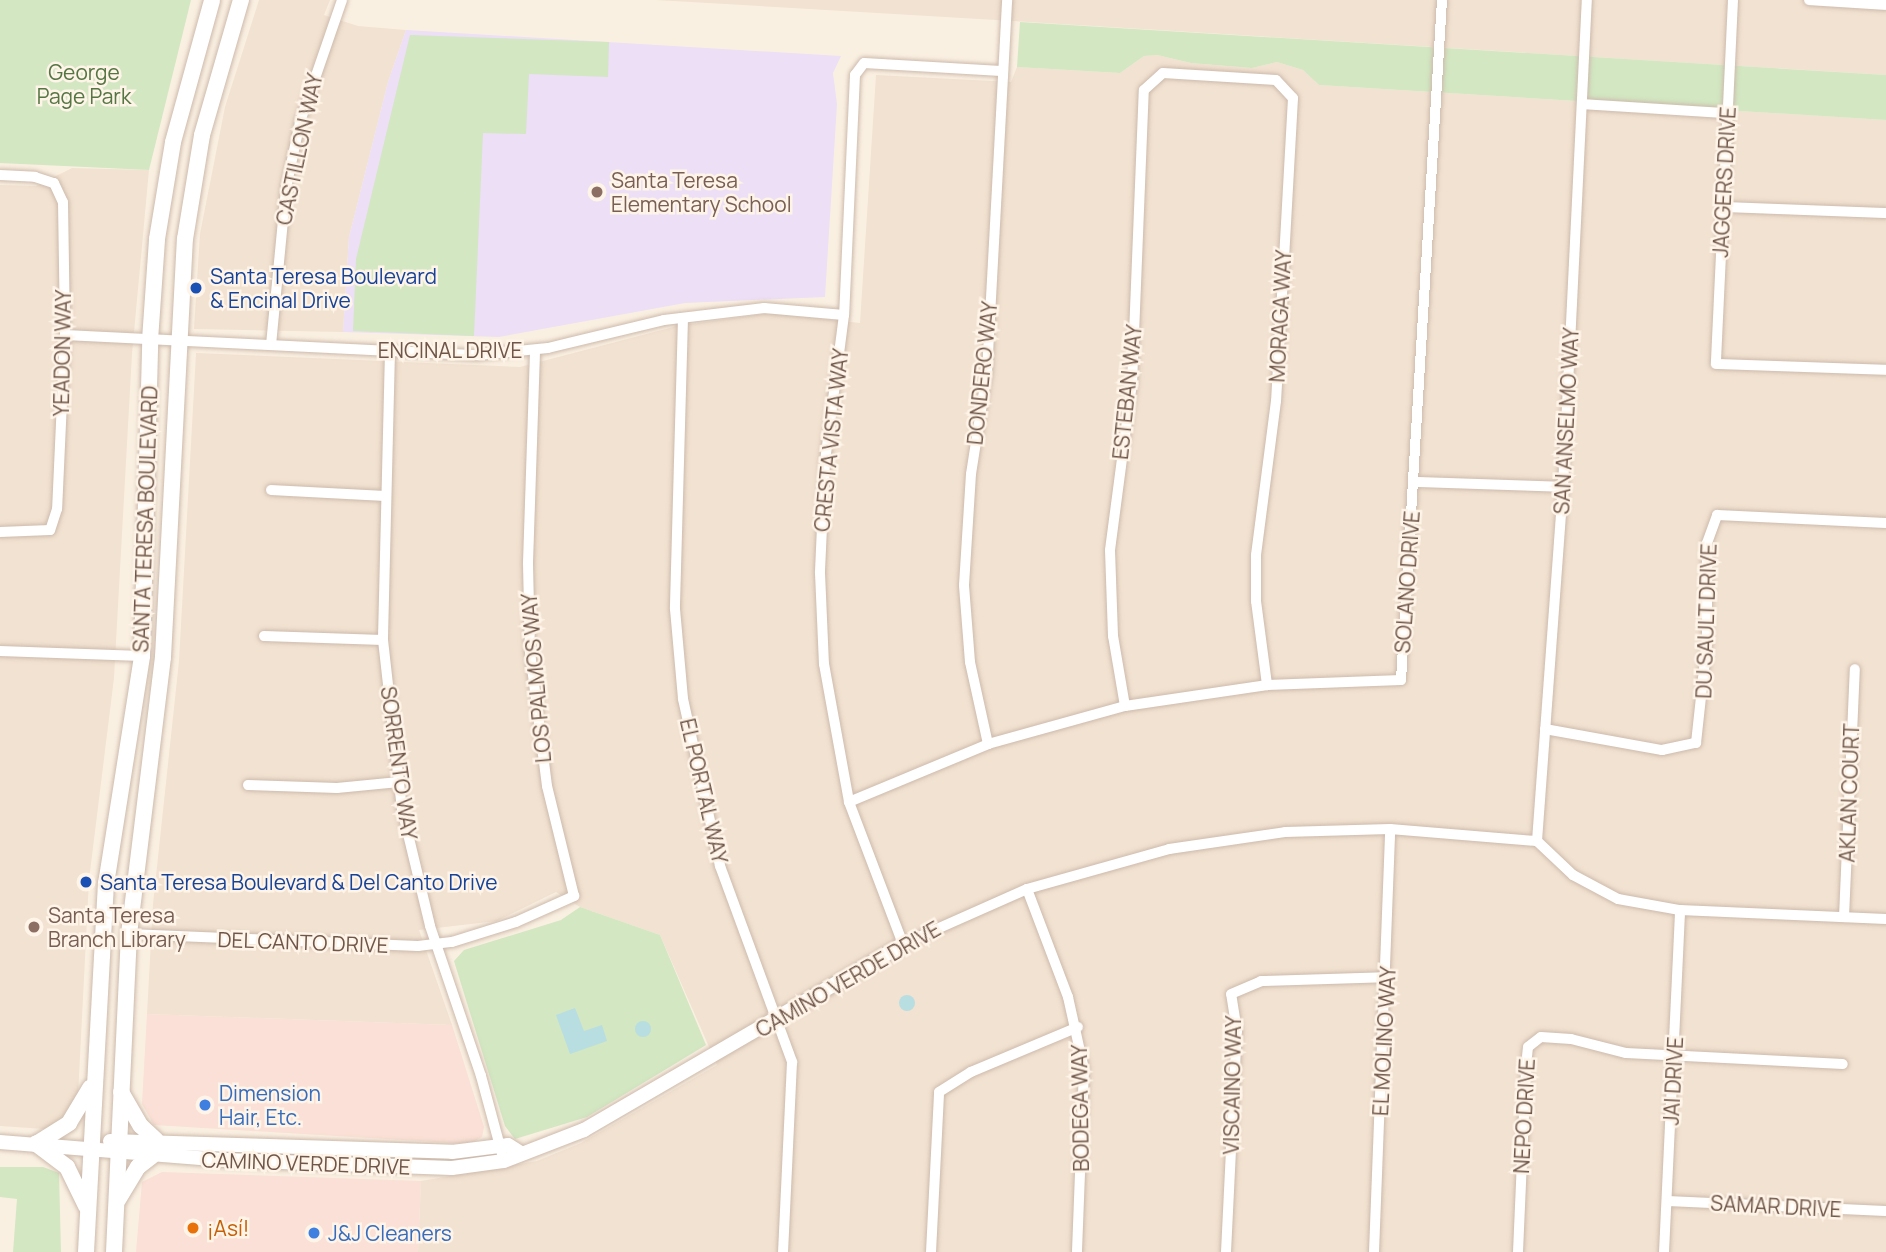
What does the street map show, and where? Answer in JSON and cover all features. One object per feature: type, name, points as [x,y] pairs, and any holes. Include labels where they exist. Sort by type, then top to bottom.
[{"type":"main road","name":"SANTA TERESA BOULEVARD","points":[[114,1252],[129,934],[163,657],[178,341],[190,197],[220,64],[241,0]]},
{"type":"main road","name":"SANTA TERESA BOULEVARD","points":[[86,1252],[93,1083],[106,884],[142,656],[150,340],[167,173],[211,1]]},
{"type":"main road","points":[[87,1210],[67,1167],[36,1144],[69,1123],[93,1083]]},
{"type":"main road","points":[[120,1091],[141,1126],[156,1140]]},
{"type":"main road","points":[[117,1202],[138,1167],[152,1156]]},
{"type":"street","name":"CASTILLON WAY","points":[[271,345],[286,188],[300,122],[342,0]]},
{"type":"street","name":"DONDERO WAY","points":[[988,744],[970,662],[964,585],[969,500],[987,372],[1001,71],[1007,0]]},
{"type":"street","name":"SOLANO DRIVE","points":[[849,802],[988,744],[1125,706],[1267,685],[1401,680],[1404,578],[1416,482],[1442,0]]},
{"type":"street","name":"SAN ANSELMO WAY","points":[[1537,841],[1563,487],[1587,0]]},
{"type":"street","name":"JAGGERS DRIVE","points":[[1733,0],[1716,364],[1886,370]]},
{"type":"street","points":[[1809,0],[1886,5]]},
{"type":"street","name":"CRESTA VISTA WAY","points":[[903,944],[849,802],[824,664],[820,573],[825,461],[844,315],[855,75],[864,63],[1001,71]]},
{"type":"street","name":"MORAGA WAY","points":[[1151,79],[1163,73],[1276,80],[1293,98],[1276,401],[1256,555],[1256,601],[1267,685]]},
{"type":"street","name":"ESTEBAN WAY","points":[[1125,706],[1112,636],[1110,550],[1132,384],[1144,90],[1151,79]]},
{"type":"street","points":[[1582,104],[1727,113]]},
{"type":"street","name":"YEADON WAY","points":[[0,175],[35,177],[54,183],[63,202],[65,335],[57,509],[50,530],[0,532]]},
{"type":"street","points":[[1723,206],[1886,214]]},
{"type":"street","name":"ENCINAL DRIVE","points":[[65,335],[478,355],[535,351],[683,318],[764,308],[844,315]]},
{"type":"street","name":"EL PORTAL WAY","points":[[683,318],[675,608],[682,699],[720,866],[792,1062],[793,1087],[783,1252]]},
{"type":"street","name":"SORRENTO WAY","points":[[390,351],[383,640],[399,782],[435,944],[481,1076],[498,1147],[504,1161]]},
{"type":"street","name":"LOS PALMOS WAY","points":[[435,944],[516,922],[574,896],[547,786],[530,652],[528,563],[535,351]]},
{"type":"street","points":[[1416,482],[1563,487]]},
{"type":"street","points":[[271,490],[385,496]]},
{"type":"street","name":"DU SAULT DRIVE","points":[[1545,729],[1662,750],[1696,743],[1707,642],[1707,543],[1717,515],[1886,523]]},
{"type":"street","points":[[264,636],[383,640]]},
{"type":"street","points":[[0,651],[142,656]]},
{"type":"street","name":"AKLAN COURT","points":[[1844,917],[1854,668]]},
{"type":"street","points":[[248,785],[337,788],[399,782]]},
{"type":"street","name":"CAMINO VERDE DRIVE","points":[[119,1146],[152,1156],[452,1168],[504,1161],[519,1152],[584,1130],[778,1020],[903,944],[1027,889],[1168,849],[1285,832],[1390,829],[1537,841]]},
{"type":"street","name":"EL MOLINO WAY","points":[[1374,1252],[1387,977],[1390,829]]},
{"type":"street","points":[[1537,841],[1573,875],[1618,899],[1680,910],[1886,919]]},
{"type":"street","name":"BODEGA WAY","points":[[1027,889],[1078,1027],[1084,1069],[1077,1252]]},
{"type":"street","name":"JAI DRIVE","points":[[1664,1252],[1680,910]]},
{"type":"street","name":"DEL CANTO DRIVE","points":[[129,934],[435,944]]},
{"type":"street","name":"VISCAINO WAY","points":[[1226,1252],[1237,1031],[1231,994],[1261,981],[1387,977]]},
{"type":"street","points":[[931,1252],[939,1092],[971,1072],[1078,1027]]},
{"type":"street","name":"NEPO DRIVE","points":[[1518,1252],[1528,1048],[1550,1035],[1626,1053],[1674,1056]]},
{"type":"street","points":[[1674,1056],[1843,1064]]},
{"type":"street","name":"CAMINO VERDE DRIVE","points":[[0,1143],[90,1147],[156,1140],[452,1152],[508,1146],[519,1152]]},
{"type":"street","name":"SAMAR DRIVE","points":[[1667,1201],[1886,1211]]},
{"type":"shaded area","points":[[259,0],[330,0],[324,15],[358,26],[406,30],[388,82],[349,237],[343,332],[194,329],[200,234],[225,107]]},
{"type":"shaded area","points":[[656,0],[1886,0],[1886,75],[996,20]]},
{"type":"shaded area","name":"Santa Teresa Elementary School","points":[[406,30],[841,56],[833,73],[837,104],[825,297],[685,303],[499,337],[343,332],[349,237],[388,82]]},
{"type":"shaded area","points":[[1157,55],[1191,63],[1252,68],[1277,62],[1303,70],[1319,85],[1886,120],[1886,1252],[418,1252],[421,1181],[537,1161],[581,1143],[717,1065],[660,935],[580,907],[556,892],[497,921],[419,930],[452,1025],[147,1014],[153,904],[179,661],[196,353],[520,367],[677,326],[772,313],[860,323],[876,75],[1011,82],[1017,67],[1120,73],[1144,56]]},
{"type":"shaded area","points":[[72,168],[149,170],[132,354],[114,678],[89,880],[78,1096],[67,1116],[45,1129],[0,1126],[0,185],[36,186]]},
{"type":"shaded area","points":[[147,1014],[452,1025],[484,1127],[482,1137],[469,1144],[154,1125],[142,1104]]},
{"type":"shaded area","points":[[162,1172],[421,1181],[418,1252],[136,1252],[142,1182]]},
{"type":"green space","name":"George Page Park","points":[[0,0],[191,0],[149,170],[0,163]]},
{"type":"green space","points":[[1020,22],[1886,75],[1886,120],[1319,85],[1303,70],[1277,62],[1252,68],[1191,63],[1157,55],[1144,56],[1120,73],[1017,67]]},
{"type":"green space","points":[[410,35],[609,42],[608,77],[529,74],[526,134],[483,133],[474,336],[353,331],[356,259]]},
{"type":"green space","points":[[580,907],[660,935],[706,1045],[587,1117],[515,1139],[505,1126],[454,961],[464,950],[561,920]]},
{"type":"green space","points":[[0,1167],[43,1167],[59,1173],[61,1252],[13,1252],[17,1199],[0,1197]]},
{"type":"water","points":[[907,995],[913,997],[913,1009],[907,1011],[901,1009],[899,1003],[901,997]]},
{"type":"water","points":[[575,1008],[584,1031],[602,1025],[607,1041],[570,1054],[556,1015]]},
{"type":"water","points":[[640,1021],[646,1021],[651,1029],[649,1035],[640,1037],[635,1032],[635,1026]]},
{"type":"place","name":"Santa Teresa Elementary School","points":[[597,192]]},
{"type":"place","name":"Santa Teresa Boulevard & Encinal Drive","points":[[196,288]]},
{"type":"place","name":"Santa Teresa Boulevard & Del Canto Drive","points":[[86,882]]},
{"type":"place","name":"Santa Teresa Branch Library","points":[[34,927]]},
{"type":"place","name":"Dimension Hair, Etc.","points":[[205,1105]]},
{"type":"place","name":"¡Así!","points":[[193,1228]]},
{"type":"place","name":"J&J Cleaners","points":[[314,1233]]}]
